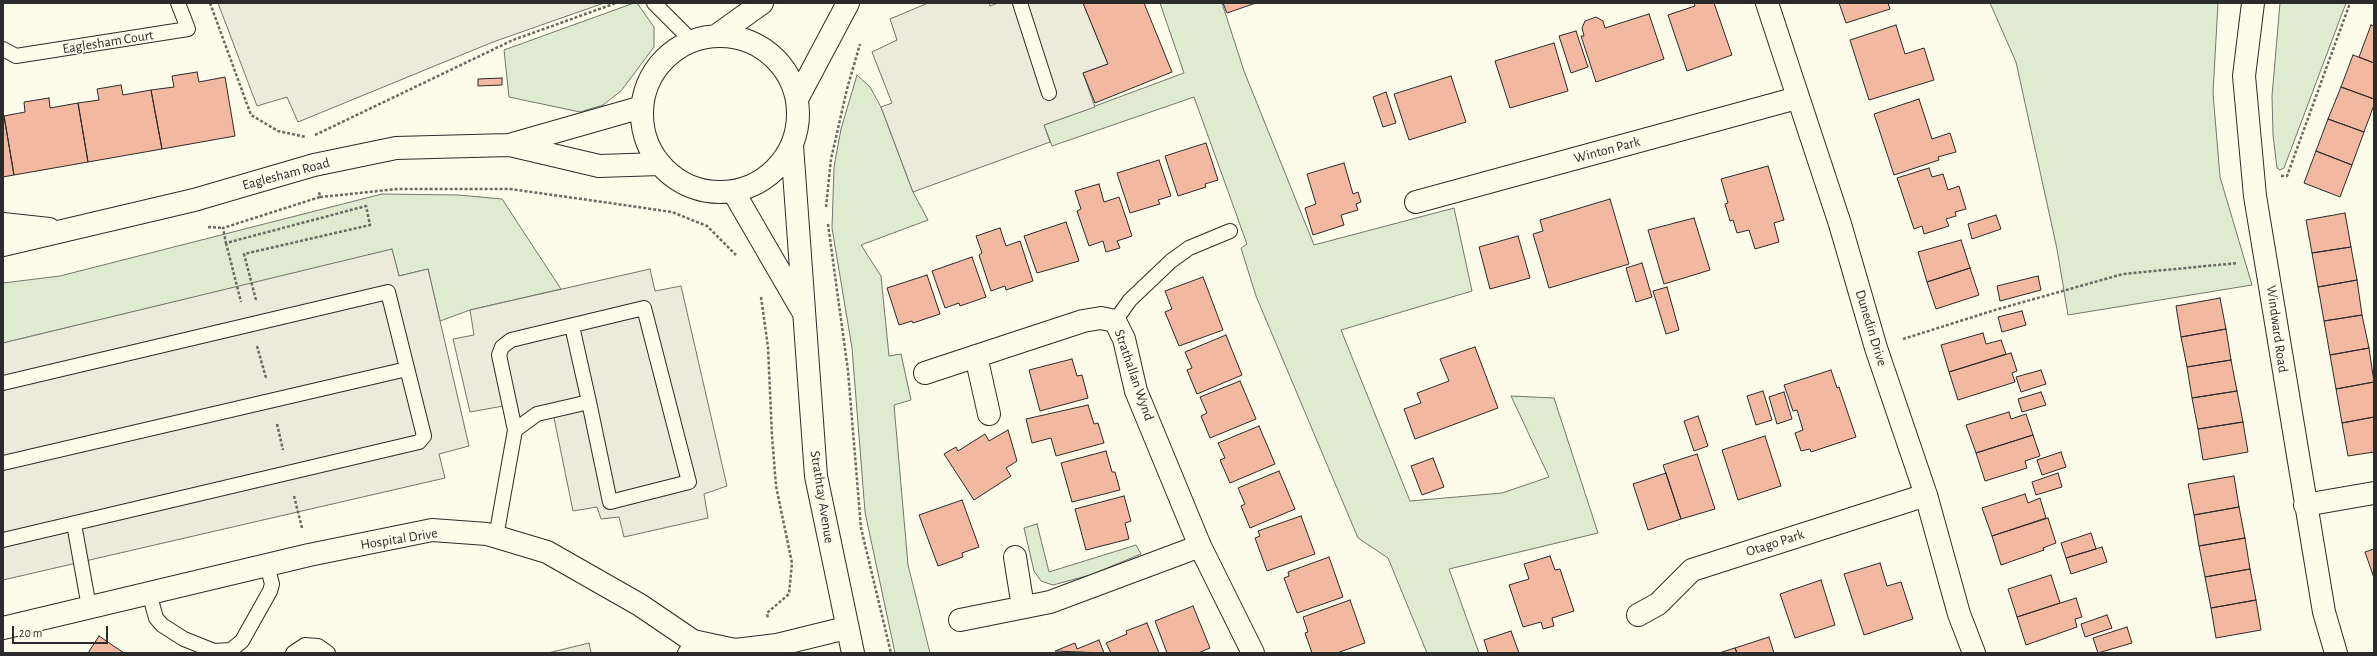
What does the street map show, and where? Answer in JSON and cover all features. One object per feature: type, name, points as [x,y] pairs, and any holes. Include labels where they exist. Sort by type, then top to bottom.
[{"type":"street","points":[[716,36],[762,3]]},
{"type":"street","name":"Dunedin Drive","points":[[1767,3],[1797,98],[1840,224],[1876,348],[1926,495],[1959,614],[1974,653]]},
{"type":"street","name":"Windward Road","points":[[2253,3],[2244,76],[2253,180],[2305,505],[2324,612],[2336,653]]},
{"type":"street","points":[[797,99],[843,12]]},
{"type":"street","points":[[716,36],[738,38],[758,46],[776,59],[789,77],[797,99],[798,122],[792,145],[780,165],[766,177],[750,186],[733,191],[713,192],[693,188],[675,178],[660,164],[647,141],[643,127],[642,107],[647,86],[658,66],[673,51],[692,41],[716,36]]},
{"type":"street","name":"Winton Park","points":[[1416,202],[1797,98]]},
{"type":"street","name":"Eaglesham Road","points":[[3,245],[68,231],[194,200],[314,165],[396,148],[509,145],[642,107]]},
{"type":"street","name":"Eaglesham Road","points":[[509,145],[599,166],[660,164]]},
{"type":"street","name":"Strathtay Avenue","points":[[792,145],[816,476],[852,653]]},
{"type":"street","name":"Strathtay Avenue","points":[[733,191],[805,314]]},
{"type":"street","name":"Eaglesham Road","points":[[3,224],[68,231]]},
{"type":"street","name":"Strathallan Wynd","points":[[925,373],[1082,321],[1101,318],[1115,321],[1124,339],[1136,391],[1200,546],[1253,653]]},
{"type":"street","points":[[976,356],[989,414]]},
{"type":"street","points":[[2305,505],[2374,493]]},
{"type":"street","name":"Otago Park","points":[[1638,615],[1658,604],[1692,570],[1926,495]]},
{"type":"street","name":"Hospital Drive","points":[[3,628],[309,555],[432,530],[487,534],[547,552],[640,605],[689,647],[735,650],[777,645],[846,628]]},
{"type":"street","points":[[960,620],[1050,602],[1200,546]]},
{"type":"street","points":[[1015,557],[1023,607]]},
{"type":"lane","name":"Eaglesham Court","points":[[3,49],[16,56],[188,29],[178,3]]},
{"type":"lane","points":[[654,3],[692,41]]},
{"type":"lane","points":[[1020,3],[1049,93]]},
{"type":"lane","points":[[1115,321],[1130,300],[1171,261],[1189,248],[1230,231]]},
{"type":"lane","points":[[3,383],[388,292],[424,436],[419,442],[3,540]]},
{"type":"lane","points":[[496,537],[515,430],[499,355],[502,347],[510,340],[644,308],[689,482],[610,502],[572,326]]},
{"type":"lane","points":[[3,463],[407,369]]},
{"type":"lane","points":[[515,430],[537,414],[589,402]]},
{"type":"lane","points":[[74,524],[89,607]]},
{"type":"lane","points":[[150,593],[156,618],[162,625],[184,639],[214,651],[231,650],[242,641],[270,591],[272,584],[267,565]]},
{"type":"lane","points":[[293,653],[305,645],[318,646],[328,653]]},
{"type":"path","points":[[210,3],[251,115],[278,131],[310,137],[513,40],[616,3]]},
{"type":"path","points":[[2253,180],[2287,176],[2350,3]]},
{"type":"path","points":[[826,211],[831,159],[847,89],[863,35],[843,12]]},
{"type":"path","points":[[241,304],[223,228],[320,197],[314,165]]},
{"type":"path","points":[[226,243],[366,206],[370,225],[244,254],[258,308],[252,324],[309,555]]},
{"type":"path","points":[[827,216],[848,371],[861,528],[891,653]]},
{"type":"path","points":[[1876,348],[1995,310],[2123,274],[2266,260]]},
{"type":"green space","points":[[637,3],[654,27],[654,47],[621,91],[603,105],[580,112],[509,97],[504,50]]},
{"type":"green space","points":[[1160,3],[1222,3],[1244,71],[1314,245],[1454,208],[1472,291],[1341,330],[1410,501],[1502,493],[1549,477],[1511,396],[1554,398],[1598,533],[1449,569],[1479,653],[1427,653],[1388,558],[1358,538],[1256,296],[1241,248],[1247,244],[1194,97],[1052,146],[1044,125],[1184,73]]},
{"type":"green space","points":[[1990,3],[2218,3],[2213,93],[2220,177],[2252,285],[2068,315],[2057,249],[2016,62]]},
{"type":"green space","points":[[2280,3],[2346,3],[2284,168],[2280,170],[2277,168],[2273,135],[2272,96]]},
{"type":"green space","points":[[857,75],[870,87],[881,107],[913,192],[928,220],[861,245],[881,276],[889,356],[901,354],[911,400],[894,405],[908,565],[930,653],[895,653],[865,512],[852,348],[832,228],[834,167],[841,129]]},
{"type":"green space","points":[[382,194],[458,195],[502,199],[561,289],[470,310],[440,321],[428,269],[399,276],[392,250],[3,343],[3,283],[60,276]]},
{"type":"green space","points":[[1037,524],[1049,572],[1136,545],[1141,554],[1090,575],[1053,585],[1041,581],[1034,571],[1024,528]]},
{"type":"shaded area","points":[[218,3],[604,3],[493,42],[298,122],[287,97],[257,106]]},
{"type":"shaded area","points":[[928,3],[989,3],[990,6],[998,3],[1083,3],[1108,64],[1083,73],[1095,107],[1044,125],[1050,142],[913,192],[881,107],[892,103],[872,52],[897,40],[890,19]]},
{"type":"shaded area","points":[[392,249],[399,276],[428,269],[469,446],[439,454],[445,478],[3,580],[3,343]]},
{"type":"shaded area","points":[[650,269],[655,291],[681,286],[727,486],[704,494],[708,518],[624,537],[619,517],[601,519],[597,507],[573,511],[553,413],[514,421],[509,405],[470,412],[453,339],[474,335],[470,310]]},
{"type":"shaded area","points":[[589,643],[591,653],[548,653]]},
{"type":"building","points":[[1083,3],[1144,3],[1172,72],[1095,103],[1083,73],[1108,64]]},
{"type":"building","points":[[1223,3],[1256,3],[1227,13]]},
{"type":"building","points":[[1694,3],[1714,3],[1732,55],[1687,71],[1668,15],[1695,6]]},
{"type":"building","points":[[1839,3],[1888,3],[1890,9],[1846,23]]},
{"type":"building","points":[[1649,14],[1664,59],[1596,82],[1581,36],[1584,36],[1582,28],[1585,21],[1596,17],[1603,21],[1605,28]]},
{"type":"building","points":[[1896,25],[1905,54],[1924,48],[1934,80],[1869,100],[1850,40]]},
{"type":"building","points":[[2371,25],[2374,26],[2374,63],[2359,57]]},
{"type":"building","points":[[1576,31],[1588,67],[1571,73],[1559,36]]},
{"type":"building","points":[[1554,43],[1568,91],[1510,108],[1495,61]]},
{"type":"building","points":[[2353,55],[2374,63],[2374,99],[2341,87]]},
{"type":"building","points":[[197,72],[199,82],[225,77],[235,136],[162,149],[151,90],[174,87],[172,76]]},
{"type":"building","points":[[1451,76],[1466,122],[1409,140],[1394,94]]},
{"type":"building","points":[[502,78],[502,85],[478,86],[478,79]]},
{"type":"building","points":[[121,85],[123,95],[151,90],[162,149],[88,162],[78,103],[99,100],[97,89]]},
{"type":"building","points":[[2341,87],[2374,99],[2374,105],[2364,132],[2328,119]]},
{"type":"building","points":[[1386,92],[1396,123],[1383,127],[1373,97]]},
{"type":"building","points":[[49,98],[50,108],[78,103],[88,162],[14,175],[4,116],[25,112],[24,102]]},
{"type":"building","points":[[1919,99],[1932,139],[1950,133],[1956,152],[1938,157],[1939,160],[1894,175],[1874,114]]},
{"type":"building","points":[[3,116],[14,175],[3,177]]},
{"type":"building","points":[[2328,119],[2364,132],[2352,165],[2316,151]]},
{"type":"building","points":[[1206,143],[1218,180],[1205,184],[1206,187],[1178,196],[1165,156]]},
{"type":"building","points":[[2316,151],[2352,165],[2340,197],[2304,183]]},
{"type":"building","points":[[1159,160],[1171,196],[1158,200],[1160,204],[1130,213],[1117,173]]},
{"type":"building","points":[[1344,163],[1353,194],[1358,192],[1361,202],[1356,204],[1358,210],[1341,215],[1344,225],[1313,235],[1305,208],[1316,204],[1307,174]]},
{"type":"building","points":[[1768,166],[1784,220],[1774,223],[1779,242],[1755,249],[1749,230],[1737,233],[1733,220],[1730,221],[1725,204],[1728,203],[1721,179]]},
{"type":"building","points":[[1929,168],[1932,177],[1943,174],[1948,190],[1959,186],[1966,209],[1955,212],[1956,216],[1946,219],[1949,226],[1924,234],[1922,226],[1914,229],[1897,178]]},
{"type":"building","points":[[1099,184],[1104,202],[1119,197],[1132,236],[1117,241],[1120,248],[1106,252],[1103,241],[1089,246],[1077,211],[1081,209],[1075,191]]},
{"type":"building","points":[[1610,199],[1629,264],[1549,288],[1533,234],[1543,231],[1540,220]]},
{"type":"building","points":[[2345,213],[2351,247],[2312,253],[2306,220]]},
{"type":"building","points":[[1996,215],[2001,229],[1972,239],[1968,224]]},
{"type":"building","points":[[1694,218],[1710,270],[1664,284],[1648,230]]},
{"type":"building","points":[[1066,222],[1079,261],[1037,273],[1024,236]]},
{"type":"building","points":[[1000,228],[1006,246],[1020,241],[1033,281],[1006,290],[1005,286],[991,291],[979,255],[982,253],[976,236]]},
{"type":"building","points":[[1518,236],[1530,278],[1490,289],[1479,247]]},
{"type":"building","points":[[1961,240],[1970,268],[1927,282],[1918,252]]},
{"type":"building","points":[[2351,247],[2357,280],[2318,287],[2312,253]]},
{"type":"building","points":[[972,257],[986,297],[960,306],[959,303],[945,308],[932,271]]},
{"type":"building","points":[[1642,263],[1652,297],[1636,302],[1626,268]]},
{"type":"building","points":[[1970,268],[1979,295],[1936,309],[1927,282]]},
{"type":"building","points":[[927,275],[940,314],[913,323],[912,321],[899,325],[887,288]]},
{"type":"building","points":[[2038,276],[2041,290],[2000,301],[1997,286]]},
{"type":"building","points":[[1203,277],[1223,330],[1179,346],[1165,312],[1172,309],[1165,291]]},
{"type":"building","points":[[2357,280],[2362,315],[2324,321],[2318,287]]},
{"type":"building","points":[[1667,287],[1679,330],[1666,334],[1653,291]]},
{"type":"building","points":[[2220,298],[2226,329],[2181,337],[2176,306]]},
{"type":"building","points":[[2022,311],[2026,325],[2002,332],[1998,317]]},
{"type":"building","points":[[2362,315],[2369,348],[2330,355],[2324,321]]},
{"type":"building","points":[[2226,329],[2231,360],[2187,367],[2181,337]]},
{"type":"building","points":[[1983,333],[1986,344],[2001,340],[2006,354],[1949,372],[1941,345]]},
{"type":"building","points":[[1226,335],[1242,375],[1197,394],[1187,370],[1192,368],[1185,352]]},
{"type":"building","points":[[1475,347],[1498,408],[1415,439],[1404,409],[1421,403],[1417,393],[1449,381],[1440,359]]},
{"type":"building","points":[[2369,348],[2374,382],[2336,389],[2330,355]]},
{"type":"building","points":[[2011,353],[2017,371],[2012,373],[2015,382],[1958,400],[1949,372]]},
{"type":"building","points":[[1072,359],[1077,376],[1082,375],[1088,398],[1040,411],[1029,370]]},
{"type":"building","points":[[2231,360],[2237,391],[2192,398],[2187,367]]},
{"type":"building","points":[[1831,370],[1837,388],[1839,387],[1856,437],[1811,452],[1810,449],[1801,451],[1795,433],[1803,430],[1797,410],[1793,411],[1784,385]]},
{"type":"building","points":[[2041,370],[2046,384],[2021,392],[2016,377]]},
{"type":"building","points":[[1240,381],[1256,419],[1210,438],[1201,416],[1207,413],[1200,397]]},
{"type":"building","points":[[2374,382],[2374,417],[2342,423],[2336,389]]},
{"type":"building","points":[[1763,391],[1772,420],[1756,425],[1747,396]]},
{"type":"building","points":[[2237,391],[2243,422],[2198,429],[2192,398]]},
{"type":"building","points":[[1784,392],[1792,419],[1777,424],[1769,397]]},
{"type":"building","points":[[2041,392],[2046,405],[2022,412],[2018,399]]},
{"type":"building","points":[[1088,405],[1094,424],[1098,423],[1104,443],[1056,456],[1051,438],[1032,443],[1026,419]]},
{"type":"building","points":[[2009,412],[2011,419],[2026,414],[2033,435],[1976,453],[1966,425]]},
{"type":"building","points":[[1698,416],[1708,446],[1694,451],[1684,421]]},
{"type":"building","points":[[2374,417],[2374,452],[2348,456],[2342,423]]},
{"type":"building","points":[[2243,422],[2248,452],[2203,460],[2198,429]]},
{"type":"building","points":[[1259,426],[1275,464],[1230,483],[1220,460],[1225,458],[1218,443]]},
{"type":"building","points":[[1008,430],[1017,461],[1006,468],[1011,476],[974,500],[944,454],[956,447],[958,451],[985,434],[989,441]]},
{"type":"building","points":[[2033,435],[2040,456],[2025,461],[2027,468],[1985,481],[1976,453]]},
{"type":"building","points":[[1765,436],[1781,486],[1738,500],[1722,450]]},
{"type":"building","points":[[1106,451],[1112,472],[1115,472],[1120,490],[1072,502],[1061,463]]},
{"type":"building","points":[[2061,452],[2066,467],[2042,475],[2037,460]]},
{"type":"building","points":[[1697,454],[1715,509],[1681,519],[1663,465]]},
{"type":"building","points":[[1433,458],[1444,487],[1422,495],[1411,466]]},
{"type":"building","points":[[1279,471],[1295,509],[1250,528],[1241,506],[1245,504],[1238,488]]},
{"type":"building","points":[[1666,473],[1681,519],[1648,530],[1633,484]]},
{"type":"building","points":[[2058,473],[2062,487],[2036,495],[2032,482]]},
{"type":"building","points":[[2234,476],[2239,507],[2194,515],[2188,484]]},
{"type":"building","points":[[2025,494],[2028,503],[2040,498],[2046,518],[1992,536],[1982,508]]},
{"type":"building","points":[[1124,496],[1131,521],[1125,523],[1129,539],[1086,550],[1075,509]]},
{"type":"building","points":[[962,500],[979,547],[962,553],[963,557],[938,566],[919,515]]},
{"type":"building","points":[[2239,507],[2245,538],[2199,546],[2194,515]]},
{"type":"building","points":[[1301,516],[1315,554],[1267,571],[1255,538],[1260,536],[1258,531]]},
{"type":"building","points":[[2048,518],[2056,543],[2043,548],[2044,550],[2001,565],[1992,536]]},
{"type":"building","points":[[2091,533],[2096,549],[2066,558],[2061,543]]},
{"type":"building","points":[[2245,538],[2250,569],[2205,577],[2199,546]]},
{"type":"building","points":[[2102,547],[2107,562],[2071,574],[2066,558]]},
{"type":"building","points":[[2374,549],[2374,578],[2365,552]]},
{"type":"building","points":[[1550,556],[1555,570],[1560,569],[1574,611],[1552,618],[1554,626],[1543,629],[1541,622],[1523,627],[1509,585],[1529,579],[1524,564]]},
{"type":"building","points":[[1329,557],[1343,597],[1297,613],[1284,578],[1289,576],[1288,572]]},
{"type":"building","points":[[1880,563],[1887,586],[1901,582],[1913,619],[1864,635],[1844,574]]},
{"type":"building","points":[[2250,569],[2256,600],[2211,608],[2205,577]]},
{"type":"building","points":[[2051,575],[2060,603],[2017,617],[2008,589]]},
{"type":"building","points":[[1821,580],[1835,625],[1795,638],[1780,594]]},
{"type":"building","points":[[2076,598],[2082,617],[2075,619],[2077,627],[2026,645],[2017,617]]},
{"type":"building","points":[[1350,600],[1365,643],[1337,653],[1312,653],[1305,633],[1308,632],[1303,617]]},
{"type":"building","points":[[2256,600],[2261,630],[2216,638],[2211,608]]},
{"type":"building","points":[[1193,606],[1210,648],[1198,653],[1167,653],[1155,621]]},
{"type":"building","points":[[2107,615],[2112,628],[2085,637],[2081,624]]},
{"type":"building","points":[[1147,623],[1159,653],[1111,653],[1106,643],[1127,634],[1126,631]]},
{"type":"building","points":[[2127,627],[2132,643],[2098,653],[2093,638]]},
{"type":"building","points":[[1511,631],[1519,653],[1488,653],[1484,640]]},
{"type":"building","points":[[99,636],[124,653],[88,653]]},
{"type":"building","points":[[1769,637],[1774,653],[1737,653],[1735,648]]},
{"type":"building","points":[[1099,640],[1104,653],[1055,651],[1075,643],[1077,649]]},
{"type":"building","points":[[1735,648],[1737,653],[1719,653]]}]
